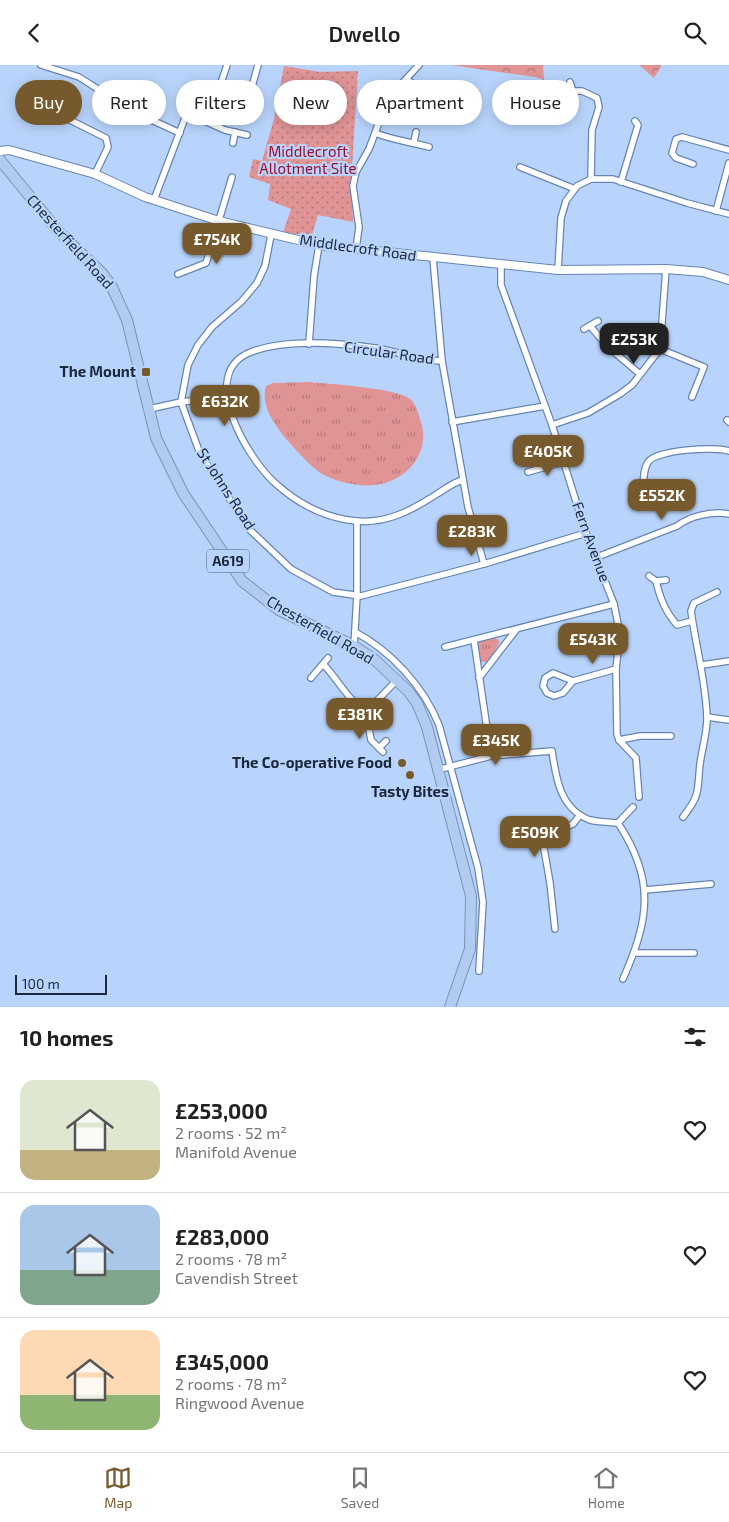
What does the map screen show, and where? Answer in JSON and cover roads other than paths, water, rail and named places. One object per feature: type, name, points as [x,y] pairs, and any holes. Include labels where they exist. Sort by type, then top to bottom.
[{"type":"highway","name":"Chesterfield Road","points":[[0,160],[59,232],[102,273],[111,285],[127,321],[156,438],[163,456],[183,493],[242,581],[279,610],[354,646],[398,679],[417,703],[427,727],[471,896],[470,949],[450,1007]]},
{"type":"street","points":[[41,65],[80,77],[132,111],[180,133]]},
{"type":"street","points":[[222,80],[227,65]]},
{"type":"street","points":[[254,80],[258,65]]},
{"type":"street","points":[[356,249],[359,227],[353,186],[356,172],[375,133],[384,109],[394,92],[419,65]]},
{"type":"street","points":[[579,91],[597,98],[598,105],[592,130],[591,179]]},
{"type":"street","points":[[621,181],[638,125],[636,121]]},
{"type":"street","points":[[81,125],[106,137],[108,147],[95,174]]},
{"type":"street","points":[[154,200],[183,125]]},
{"type":"street","points":[[216,125],[247,135]]},
{"type":"street","points":[[233,143],[235,132]]},
{"type":"street","points":[[414,142],[416,132]]},
{"type":"street","points":[[375,133],[400,142],[414,142],[429,147]]},
{"type":"street","points":[[693,164],[676,158],[672,153],[676,139],[682,137],[729,150]]},
{"type":"street","name":"Middlecroft Road","points":[[0,151],[9,149],[95,174],[154,200],[219,221],[319,245],[558,270],[666,269],[703,272],[729,280]]},
{"type":"street","points":[[716,211],[729,163]]},
{"type":"street","points":[[520,167],[575,189]]},
{"type":"street","points":[[178,275],[206,263],[232,177]]},
{"type":"street","points":[[558,270],[561,218],[566,201],[575,189],[591,179],[621,181],[729,214]]},
{"type":"street","points":[[181,402],[188,365],[195,352],[212,327],[242,301],[257,283],[265,266],[271,235]]},
{"type":"street","points":[[309,344],[314,276],[319,245]]},
{"type":"street","points":[[432,258],[442,361],[452,422],[468,507],[484,564]]},
{"type":"street","name":"Fern Avenue","points":[[501,264],[501,285],[552,425],[586,533],[614,604],[620,634],[616,669],[617,734],[619,740]]},
{"type":"street","points":[[552,425],[588,413],[632,385],[660,349],[666,269]]},
{"type":"street","points":[[584,329],[598,321]]},
{"type":"street","points":[[590,326],[608,347],[640,374]]},
{"type":"street","name":"Circular Road","points":[[442,361],[428,361],[375,348],[309,344],[276,346],[250,352],[238,360],[230,372],[226,385],[226,397],[233,421],[253,456],[273,482],[307,507],[333,517],[357,521],[406,513],[463,479]]},
{"type":"street","points":[[660,349],[704,367],[692,397]]},
{"type":"street","points":[[149,409],[181,402],[226,397]]},
{"type":"street","name":"St Johns Road","points":[[181,402],[199,451],[248,528],[291,569],[333,592],[361,596],[484,564],[586,533]]},
{"type":"street","points":[[452,422],[545,406]]},
{"type":"street","points":[[642,500],[644,469],[648,461],[658,454],[708,449],[729,451]]},
{"type":"street","points":[[528,472],[563,462]]},
{"type":"street","points":[[644,491],[658,490]]},
{"type":"street","points":[[597,557],[677,526],[686,519],[716,513],[729,514]]},
{"type":"street","points":[[354,646],[357,595],[357,521]]},
{"type":"street","points":[[649,576],[656,581],[660,597],[668,614],[677,625],[692,621]]},
{"type":"street","points":[[656,581],[666,579]]},
{"type":"street","points":[[683,817],[696,800],[700,780],[700,764],[706,739],[707,717],[702,665],[691,611],[694,603],[717,593]]},
{"type":"street","points":[[445,647],[614,604]]},
{"type":"street","points":[[479,678],[516,630]]},
{"type":"street","name":"Chesterfield Road","points":[[355,632],[368,639],[420,687],[431,704],[451,765],[478,868],[483,902],[479,971]]},
{"type":"street","points":[[474,640],[490,756]]},
{"type":"street","points":[[311,678],[328,658]]},
{"type":"street","points":[[702,665],[729,661]]},
{"type":"street","points":[[324,665],[340,682],[347,695],[366,712],[371,740],[381,750],[386,741]]},
{"type":"street","points":[[572,681],[553,673],[545,678],[543,686],[547,693],[554,696],[562,693],[572,681],[616,669]]},
{"type":"street","points":[[366,712],[398,679]]},
{"type":"street","points":[[707,717],[729,720]]},
{"type":"street","points":[[619,740],[640,736],[671,736]]},
{"type":"street","points":[[619,740],[636,757],[639,797]]},
{"type":"street","points":[[437,770],[490,756],[552,751],[557,782],[567,803],[580,815],[592,821],[618,823]]},
{"type":"street","points":[[618,823],[633,807]]},
{"type":"street","points":[[542,837],[573,824],[580,815]]},
{"type":"street","points":[[618,823],[633,846],[645,890],[644,920],[635,953],[623,979]]},
{"type":"street","points":[[538,828],[542,837],[550,883],[555,929]]},
{"type":"street","points":[[645,890],[710,884]]},
{"type":"street","points":[[635,953],[694,953]]},
{"type":"place","name":"The Mount","points":[[146,372]]},
{"type":"place","name":"The Co-operative Food","points":[[402,763]]},
{"type":"place","name":"Tasty Bites","points":[[410,775]]},
{"type":"park label","name":"Middlecroft Allotment Site","points":[[308,160]]}]
